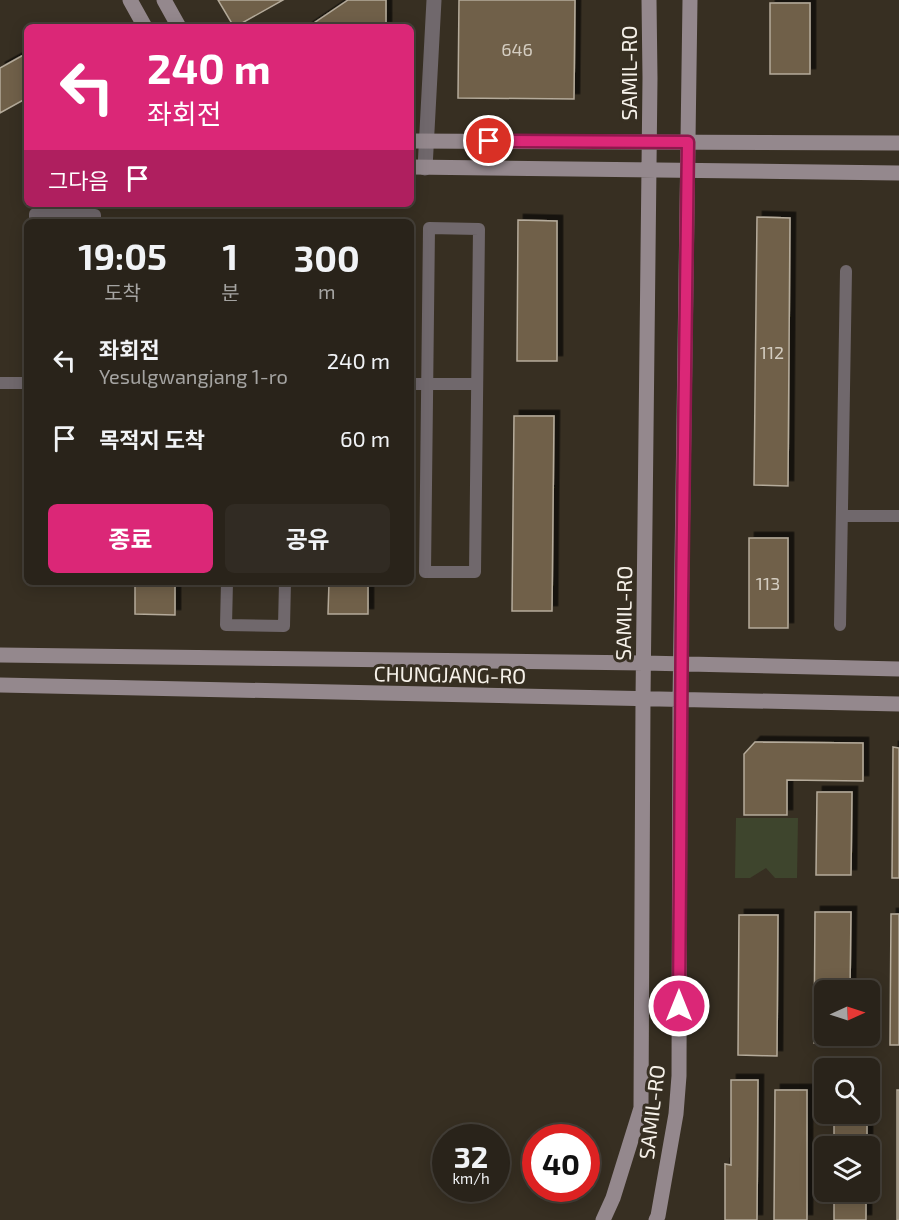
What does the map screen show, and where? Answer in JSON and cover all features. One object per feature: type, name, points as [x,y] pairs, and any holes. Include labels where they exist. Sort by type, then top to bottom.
[{"type":"street","points":[[130,0],[143,24]]},
{"type":"street","points":[[164,0],[177,24]]},
{"type":"street","points":[[434,0],[427,141],[418,168],[899,173]]},
{"type":"street","name":"SAMIL-RO","points":[[603,1220],[613,1198],[640,1108],[649,0]]},
{"type":"street","name":"SAMIL-RO","points":[[656,1220],[676,1114],[679,1076],[681,664],[690,0]]},
{"type":"street","points":[[414,141],[899,143]]},
{"type":"street","name":"CHUNGJANG-RO","points":[[0,655],[644,663],[899,669]]},
{"type":"street","name":"CHUNGJANG-RO","points":[[0,685],[899,704]]},
{"type":"lane","points":[[35,219],[35,214],[95,215],[95,219]]},
{"type":"lane","points":[[429,228],[479,229],[475,572],[425,572],[427,384],[429,228]]},
{"type":"lane","points":[[840,625],[846,271]]},
{"type":"lane","points":[[0,383],[24,383]]},
{"type":"lane","points":[[414,384],[477,384]]},
{"type":"lane","points":[[842,516],[899,516]]},
{"type":"lane","points":[[227,585],[226,625],[284,626],[285,585]]},
{"type":"green space","points":[[736,818],[798,818],[797,878],[775,878],[766,868],[750,878],[735,878]]},
{"type":"building","points":[[218,0],[283,0],[240,24],[232,24]]},
{"type":"building","points":[[348,0],[386,0],[386,24],[312,24]]},
{"type":"building","points":[[459,0],[575,0],[574,99],[458,98]]},
{"type":"building","points":[[770,3],[810,3],[810,74],[770,74]]},
{"type":"building","points":[[24,55],[24,100],[0,113],[0,68]]},
{"type":"building","points":[[757,217],[790,218],[788,486],[754,485]]},
{"type":"building","points":[[518,220],[557,221],[557,361],[517,361]]},
{"type":"building","points":[[514,416],[554,416],[552,611],[512,611]]},
{"type":"building","points":[[749,538],[788,538],[788,628],[749,628]]},
{"type":"building","points":[[135,585],[175,585],[175,615],[135,614]]},
{"type":"building","points":[[329,585],[368,585],[368,614],[328,614]]},
{"type":"building","points":[[755,742],[863,743],[863,781],[787,780],[787,815],[744,815],[744,754]]},
{"type":"building","points":[[893,747],[899,748],[899,878],[892,878]]},
{"type":"building","points":[[817,792],[852,792],[851,875],[816,875]]},
{"type":"building","points":[[815,912],[851,912],[850,980],[814,980]]},
{"type":"building","points":[[891,914],[899,914],[899,1045],[890,1045]]},
{"type":"building","points":[[739,915],[778,915],[777,1056],[738,1055]]},
{"type":"building","points":[[731,1080],[758,1080],[757,1220],[725,1220],[725,1164],[731,1165]]},
{"type":"building","points":[[775,1090],[807,1090],[807,1220],[774,1220]]},
{"type":"building","points":[[897,1090],[899,1090],[899,1220],[897,1220]]},
{"type":"building","points":[[834,1124],[867,1124],[867,1136],[834,1136]]},
{"type":"building","points":[[834,1202],[866,1202],[866,1220],[834,1220]]},
{"type":"route","points":[[489,141],[688,142],[679,1006]]}]
